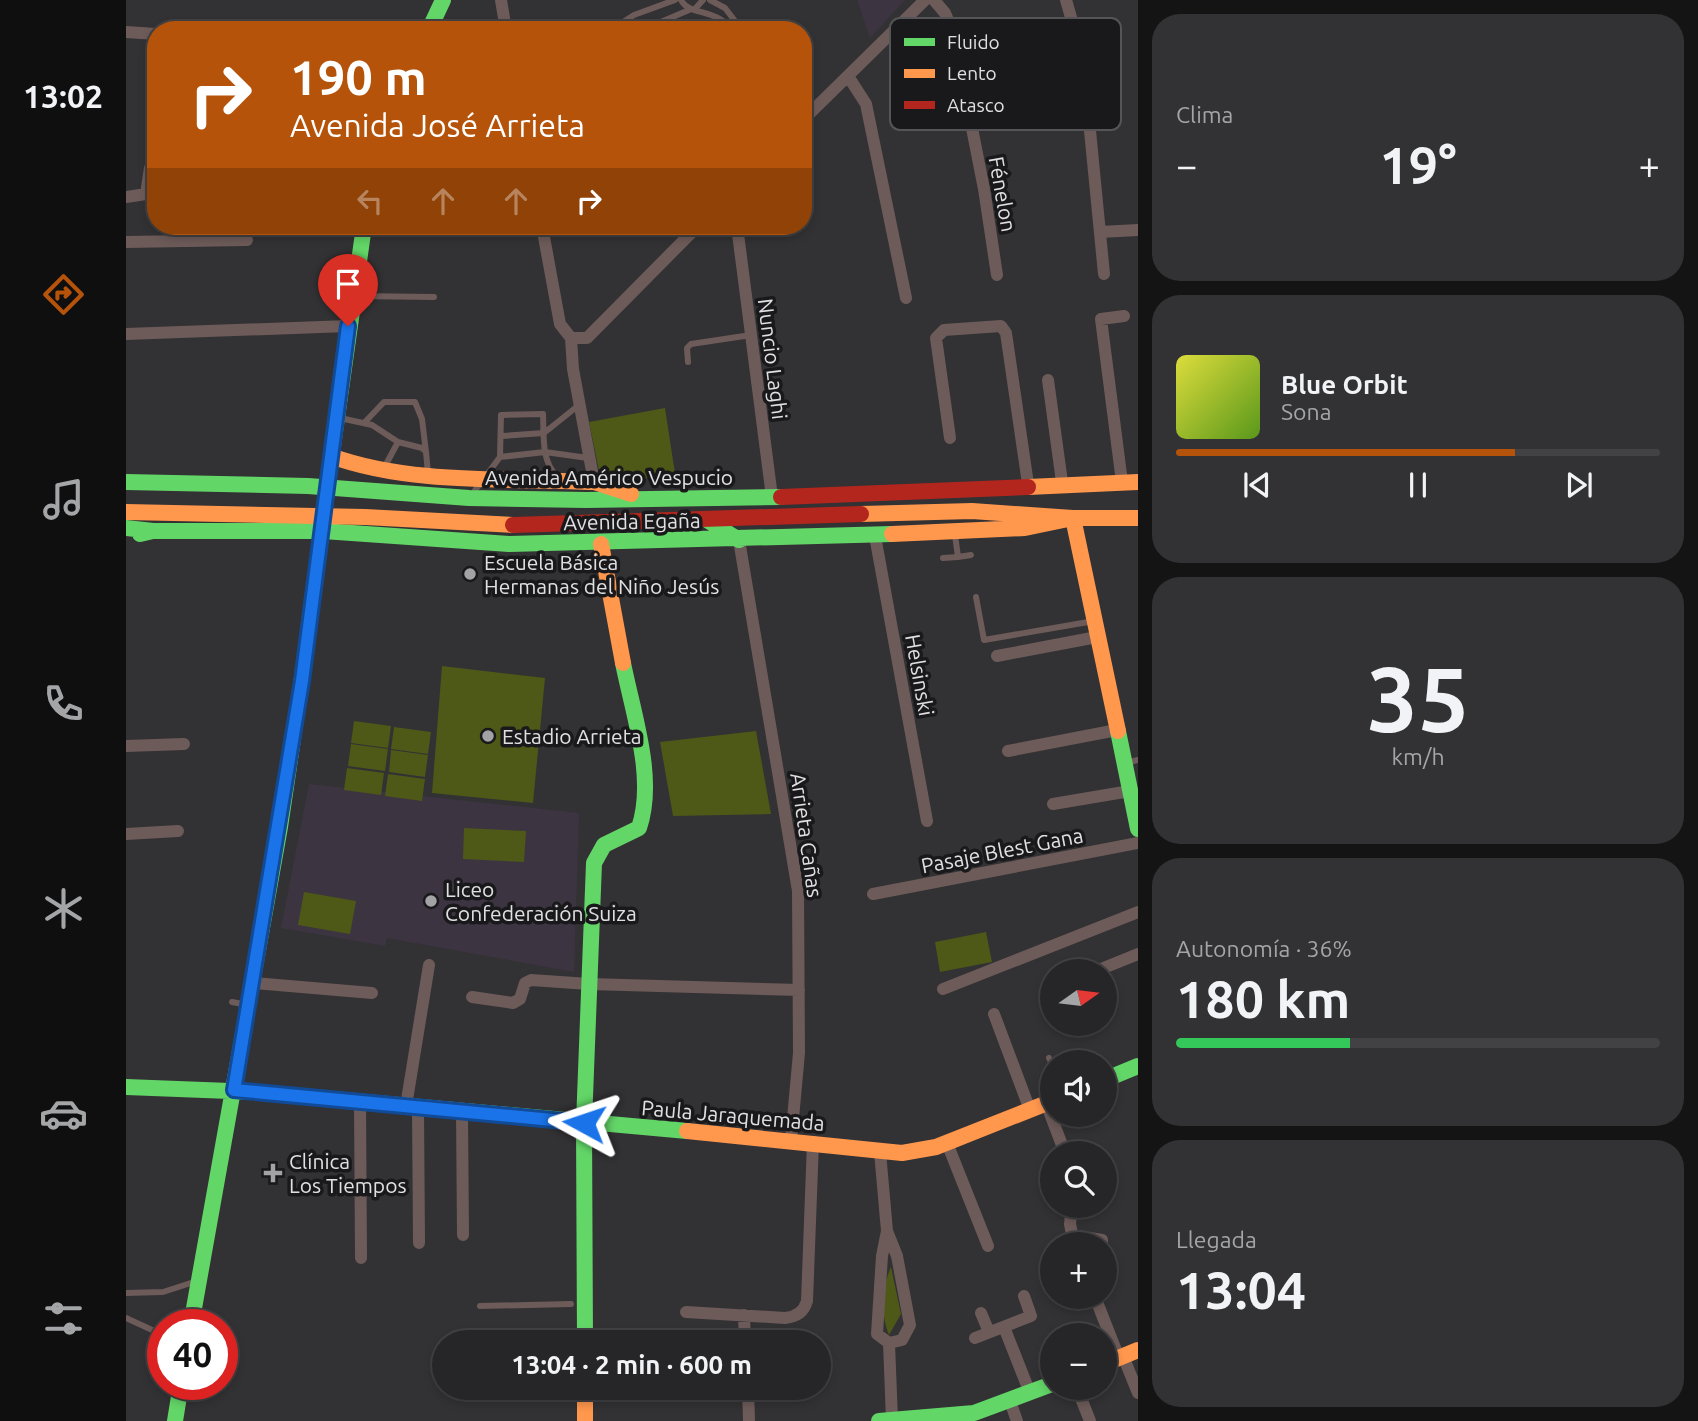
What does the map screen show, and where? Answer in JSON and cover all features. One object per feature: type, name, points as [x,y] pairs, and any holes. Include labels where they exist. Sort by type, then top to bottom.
[{"type":"street","points":[[433,21],[443,0]]},
{"type":"street","points":[[501,0],[504,21]]},
{"type":"street","points":[[907,18],[925,0]]},
{"type":"street","name":"Fénelon","points":[[934,0],[947,18]]},
{"type":"street","points":[[1066,0],[1072,18]]},
{"type":"street","points":[[126,32],[147,33]]},
{"type":"street","points":[[812,111],[890,35]]},
{"type":"street","points":[[848,76],[866,104],[906,298]]},
{"type":"street","name":"Fénelon","points":[[972,130],[997,275]]},
{"type":"street","points":[[1089,130],[1104,274]]},
{"type":"street","points":[[126,197],[146,194],[147,188]]},
{"type":"street","points":[[1100,232],[1138,230]]},
{"type":"street","points":[[194,1309],[253,983],[324,523],[335,418],[362,235]]},
{"type":"street","points":[[544,235],[560,324],[571,338],[579,405],[594,482]]},
{"type":"street","points":[[571,338],[587,338],[689,235]]},
{"type":"street","name":"Nuncio Laghi","points":[[738,235],[772,497]]},
{"type":"street","points":[[126,242],[247,240]]},
{"type":"street","points":[[1124,316],[1101,319],[1130,482],[1092,482],[1077,497],[1073,518],[1117,730],[1131,762],[1138,829]]},
{"type":"street","points":[[126,334],[348,326]]},
{"type":"street","points":[[950,438],[936,338],[944,330],[1001,326],[1006,332],[1028,484]]},
{"type":"street","points":[[1048,380],[1062,482]]},
{"type":"street","name":"Avenida Américo Vespucio","points":[[331,456],[353,466],[428,475],[594,482],[647,499]]},
{"type":"street","name":"Avenida Américo Vespucio","points":[[126,482],[328,487],[469,498],[647,499],[772,497],[1092,482]]},
{"type":"street","name":"Avenida Américo Vespucio","points":[[126,512],[324,523],[523,525],[972,511],[1073,518]]},
{"type":"street","name":"Avenida Egaña","points":[[126,536],[153,531],[324,523],[478,543],[601,544],[954,533],[1025,528],[1073,518],[1138,518]]},
{"type":"street","points":[[705,519],[740,540]]},
{"type":"street","points":[[126,528],[153,531]]},
{"type":"street","name":"Helsinski","points":[[875,536],[927,821]]},
{"type":"street","name":"Arrieta Cañas","points":[[740,540],[796,877],[798,1075],[791,1140]]},
{"type":"street","points":[[583,1330],[578,1304],[596,856],[604,845],[639,828],[646,807],[643,770],[601,544]]},
{"type":"street","points":[[997,656],[1096,629]]},
{"type":"street","points":[[1008,751],[1117,730]]},
{"type":"street","points":[[126,746],[184,744]]},
{"type":"street","name":"Pasaje Blest Gana","points":[[1053,804],[1134,801]]},
{"type":"street","points":[[126,834],[178,831]]},
{"type":"street","name":"Pasaje Blest Gana","points":[[873,894],[1138,843]]},
{"type":"street","points":[[943,989],[1138,912]]},
{"type":"street","points":[[1117,962],[1138,954]]},
{"type":"street","points":[[419,1243],[412,1107],[429,965]]},
{"type":"street","points":[[472,997],[513,1003],[520,999],[525,983],[531,979],[589,984],[799,990]]},
{"type":"street","points":[[253,983],[372,993]]},
{"type":"street","points":[[994,1014],[1030,1110]]},
{"type":"street","points":[[1117,1075],[1138,1066]]},
{"type":"street","name":"Paula Jaraquemada","points":[[126,1087],[234,1090],[813,1142],[880,1152],[913,1152],[947,1143],[1040,1106]]},
{"type":"street","points":[[360,1102],[361,1258]]},
{"type":"street","points":[[462,1112],[463,1235]]},
{"type":"street","points":[[686,1312],[791,1318],[806,1306],[813,1142]]},
{"type":"street","points":[[947,1143],[988,1246]]},
{"type":"street","points":[[880,1152],[887,1231],[882,1256],[877,1334],[889,1343],[902,1340],[911,1325],[897,1256],[887,1231]]},
{"type":"street","points":[[975,1338],[1031,1316],[1024,1296]]},
{"type":"street","points":[[1100,1309],[1138,1393]]},
{"type":"street","points":[[981,1313],[989,1332]]},
{"type":"street","points":[[744,1315],[745,1330]]},
{"type":"street","points":[[1004,1327],[1030,1393]]},
{"type":"street","points":[[889,1343],[892,1420]]},
{"type":"street","points":[[879,1421],[959,1416],[1040,1389]]},
{"type":"street","points":[[175,1421],[178,1400]]},
{"type":"street","points":[[585,1400],[585,1421]]},
{"type":"street","points":[[748,1400],[749,1421]]},
{"type":"street","points":[[1082,1400],[1090,1421]]},
{"type":"street","points":[[1010,1401],[1017,1421]]},
{"type":"lane","points":[[625,21],[676,0]]},
{"type":"lane","points":[[681,0],[692,10],[719,16],[723,21]]},
{"type":"lane","points":[[664,21],[692,10],[704,0]]},
{"type":"lane","points":[[710,0],[731,14],[736,21]]},
{"type":"lane","points":[[352,296],[434,297]]},
{"type":"lane","points":[[688,362],[687,348],[691,344],[751,335]]},
{"type":"lane","points":[[364,423],[384,402],[415,402],[422,419],[428,475]]},
{"type":"lane","points":[[502,436],[544,433],[579,405]]},
{"type":"lane","points":[[469,498],[500,457],[501,415],[543,414],[545,452],[551,471],[563,481]]},
{"type":"lane","points":[[335,418],[372,425],[398,442],[418,445],[426,452]]},
{"type":"lane","points":[[383,470],[398,442]]},
{"type":"lane","points":[[500,457],[545,452],[589,458]]},
{"type":"lane","points":[[954,533],[957,557]]},
{"type":"lane","points":[[943,558],[971,555]]},
{"type":"lane","points":[[976,597],[984,640],[1096,629]]},
{"type":"lane","points":[[232,1002],[249,1006]]},
{"type":"lane","points":[[126,1293],[163,1292],[199,1281]]},
{"type":"lane","points":[[480,1306],[578,1304]]},
{"type":"lane","points":[[126,1318],[147,1329]]},
{"type":"shaded area","points":[[857,0],[905,0],[870,38]]},
{"type":"shaded area","name":"Liceo Confederación Suiza","points":[[309,784],[579,813],[574,972],[387,938],[385,946],[281,928]]},
{"type":"green space","points":[[665,408],[676,480],[607,476],[599,471],[589,422]]},
{"type":"green space","name":"Estadio Arrieta","points":[[442,666],[545,678],[533,803],[432,793]]},
{"type":"green space","points":[[354,721],[391,726],[388,748],[351,743]]},
{"type":"green space","points":[[394,727],[431,732],[428,754],[391,749]]},
{"type":"green space","points":[[756,731],[771,814],[673,816],[660,742]]},
{"type":"green space","points":[[351,744],[388,749],[385,771],[348,766]]},
{"type":"green space","points":[[391,750],[428,755],[425,777],[389,772]]},
{"type":"green space","points":[[347,768],[384,773],[381,795],[344,790]]},
{"type":"green space","points":[[388,774],[425,779],[422,801],[385,796]]},
{"type":"green space","points":[[464,828],[526,831],[524,862],[463,859]]},
{"type":"green space","points":[[304,892],[356,901],[350,934],[298,925]]},
{"type":"green space","points":[[986,932],[992,962],[940,972],[935,942]]},
{"type":"green space","points":[[891,1267],[901,1314],[889,1335],[883,1301]]},
{"type":"traffic: fast","points":[[433,21],[443,0]]},
{"type":"traffic: fast","points":[[334,439],[363,235]]},
{"type":"traffic: fast","points":[[126,482],[308,486],[469,498],[586,500],[781,497]]},
{"type":"traffic: fast","points":[[707,520],[739,540]]},
{"type":"traffic: fast","points":[[126,528],[153,531]]},
{"type":"traffic: fast","points":[[140,534],[153,531],[323,531],[509,544],[892,534]]},
{"type":"traffic: fast","points":[[585,1330],[584,1123],[594,863],[604,845],[639,828],[644,809],[641,746],[623,663]]},
{"type":"traffic: fast","points":[[194,1309],[280,827],[302,678]]},
{"type":"traffic: fast","points":[[1118,731],[1138,829]]},
{"type":"traffic: fast","points":[[1117,1075],[1138,1066]]},
{"type":"traffic: fast","points":[[126,1087],[256,1092],[687,1131]]},
{"type":"traffic: fast","points":[[879,1421],[974,1413],[1040,1388]]},
{"type":"traffic: fast","points":[[175,1421],[178,1400]]},
{"type":"traffic: slow","points":[[302,678],[334,439]]},
{"type":"traffic: slow","points":[[331,456],[394,472],[427,476],[594,482]]},
{"type":"traffic: slow","points":[[594,482],[631,494]]},
{"type":"traffic: slow","points":[[1028,487],[1138,482]]},
{"type":"traffic: slow","points":[[861,514],[972,511],[1073,518],[1138,518]]},
{"type":"traffic: slow","points":[[126,512],[365,517],[513,525]]},
{"type":"traffic: slow","points":[[892,534],[1025,528],[1073,518],[1118,731]]},
{"type":"traffic: slow","points":[[601,544],[623,663]]},
{"type":"traffic: slow","points":[[687,1131],[902,1153],[936,1147],[1040,1106]]},
{"type":"traffic: slow","points":[[1117,1359],[1138,1350]]},
{"type":"traffic: slow","points":[[585,1400],[585,1421]]},
{"type":"traffic: jam","points":[[781,497],[1028,487]]},
{"type":"traffic: jam","points":[[513,525],[861,514]]},
{"type":"place","name":"Escuela Básica Hermanas del Niño Jesús","points":[[470,574]]},
{"type":"place","name":"Estadio Arrieta","points":[[488,736]]},
{"type":"place","name":"Liceo Confederación Suiza","points":[[431,901]]},
{"type":"place","name":"Clínica Los Tiempos","points":[[273,1173]]},
{"type":"route","points":[[348,326],[302,681],[280,827],[234,1090],[584,1123]]}]
